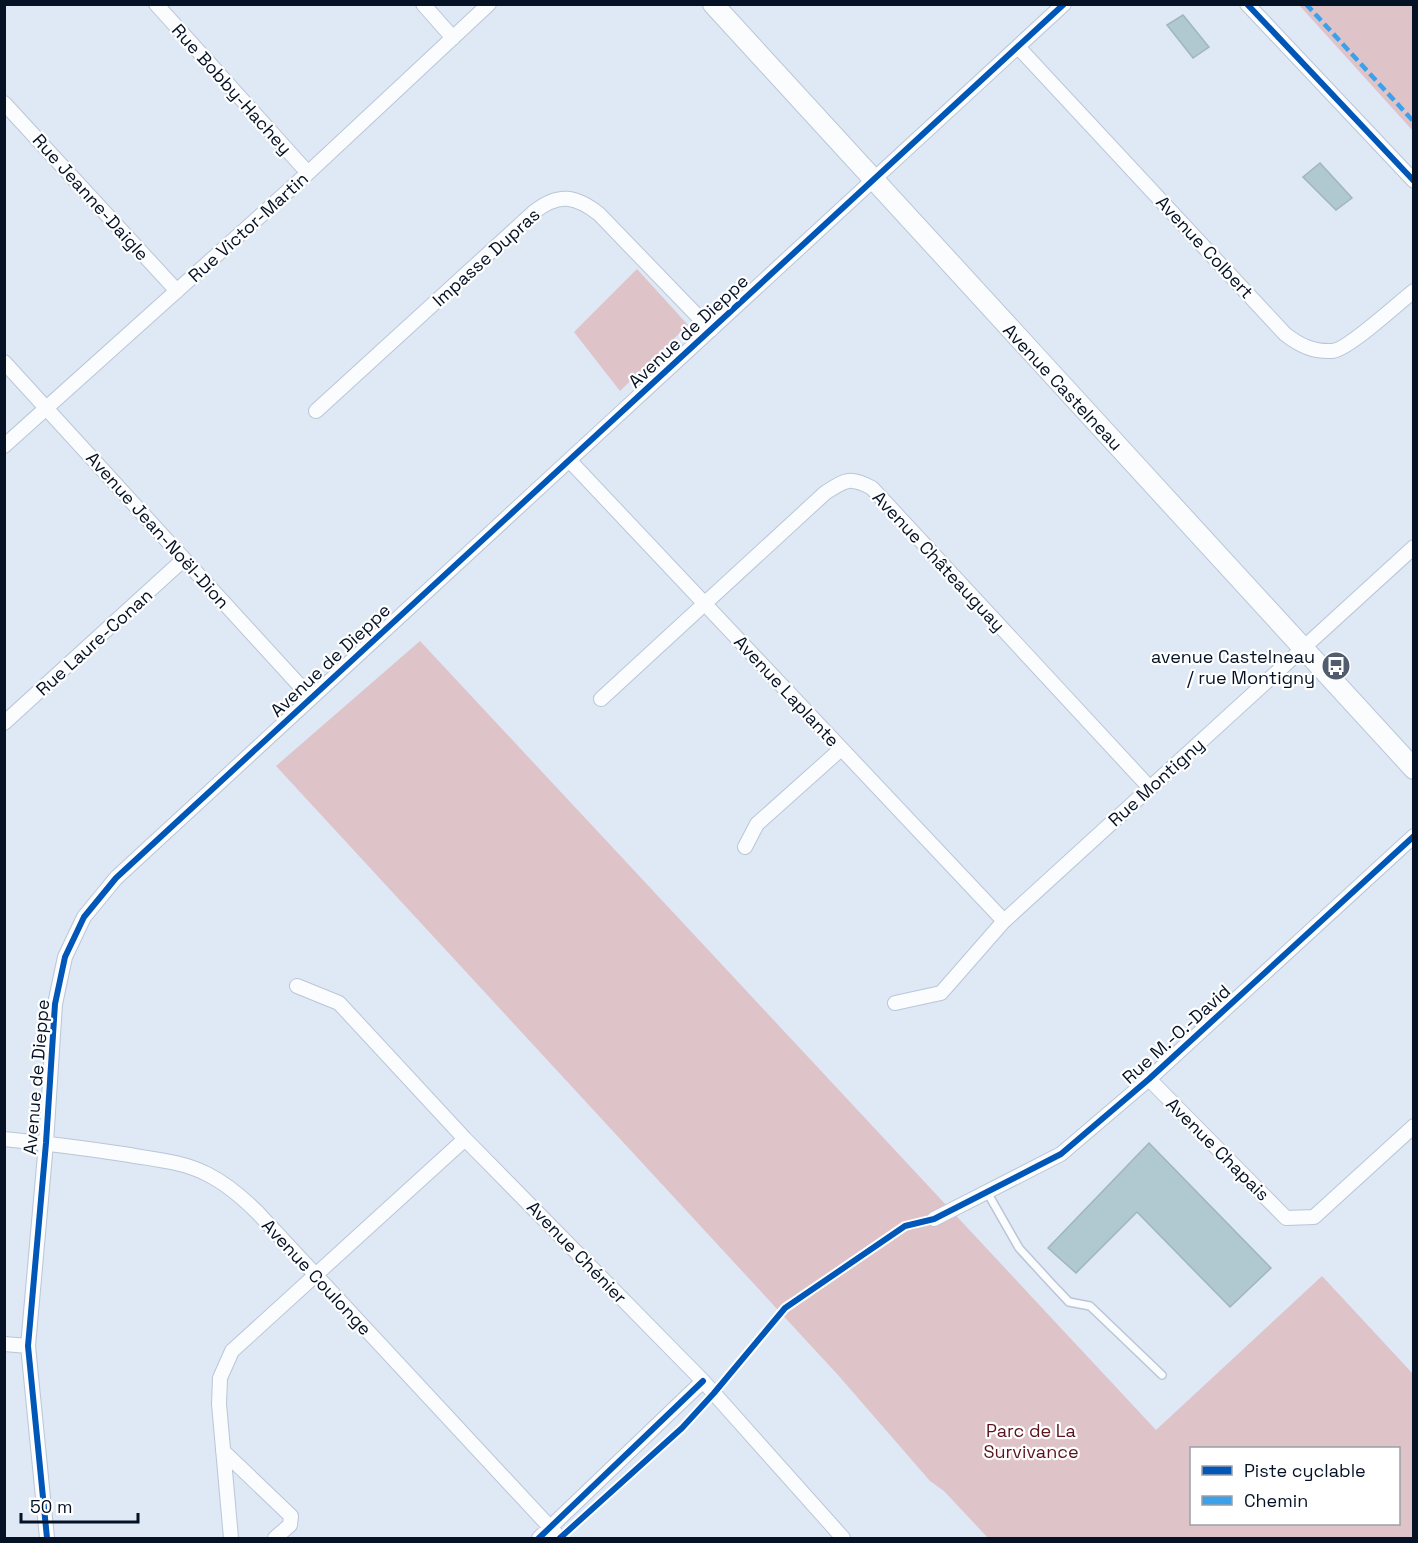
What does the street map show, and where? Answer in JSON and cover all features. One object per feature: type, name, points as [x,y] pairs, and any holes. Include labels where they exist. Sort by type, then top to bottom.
[{"type":"street","name":"Rue Bobby-Hachey","points":[[156,4],[308,173]]},
{"type":"street","points":[[423,4],[453,38]]},
{"type":"street","name":"Rue Victor-Martin","points":[[4,446],[308,173],[489,4]]},
{"type":"street","name":"Avenue Castelneau","points":[[713,4],[1413,769]]},
{"type":"street","name":"Avenue de Dieppe","points":[[47,1539],[28,1346],[46,1143],[54,1004],[65,957],[84,917],[116,878],[1019,48],[1064,4]]},
{"type":"street","points":[[1247,4],[1413,181]]},
{"type":"street","name":"Avenue Colbert","points":[[1019,48],[1285,334],[1301,346],[1334,352],[1350,342],[1413,291]]},
{"type":"street","name":"Rue Jeanne-Daigle","points":[[4,103],[177,291]]},
{"type":"street","name":"Impasse Dupras","points":[[316,411],[534,212],[545,203],[566,198],[581,201],[599,214],[711,330]]},
{"type":"street","name":"Avenue Jean-Noël-Dion","points":[[4,362],[311,698]]},
{"type":"street","name":"Avenue Laplante","points":[[570,460],[1004,921]]},
{"type":"street","name":"Avenue Châteauguay","points":[[601,699],[825,493],[843,483],[858,481],[872,488],[1150,788]]},
{"type":"street","name":"Rue Montigny","points":[[895,1003],[941,993],[1004,921],[1413,547]]},
{"type":"street","name":"Rue Laure-Conan","points":[[4,723],[183,560]]},
{"type":"street","points":[[746,847],[757,824],[841,749]]},
{"type":"street","name":"Rue M.-O.-David","points":[[934,1219],[1061,1154],[1149,1079],[1413,836]]},
{"type":"street","name":"Avenue Chénier","points":[[297,986],[339,1003],[465,1139],[703,1381],[843,1539]]},
{"type":"street","name":"Avenue Chapais","points":[[1149,1079],[1286,1218],[1314,1216],[1413,1126]]},
{"type":"street","name":"Avenue Coulonge","points":[[4,1139],[46,1143],[185,1166],[207,1174],[241,1196],[560,1539]]},
{"type":"street","points":[[231,1539],[219,1404],[220,1378],[232,1351],[465,1139]]},
{"type":"street","points":[[4,1344],[28,1346]]},
{"type":"street","points":[[539,1539],[703,1381]]},
{"type":"street","points":[[223,1451],[291,1516],[290,1525],[274,1539]]},
{"type":"lane","points":[[987,1192],[1019,1248],[1069,1302],[1090,1306],[1162,1375]]},
{"type":"green space","points":[[1299,5],[1413,5],[1413,131]]},
{"type":"green space","points":[[637,269],[688,325],[620,391],[574,332]]},
{"type":"green space","name":"Parc de La Survivance","points":[[420,641],[1156,1430],[1322,1276],[1413,1374],[1413,1538],[988,1538],[944,1491],[930,1481],[838,1375],[276,766]]},
{"type":"building","points":[[1183,15],[1209,47],[1193,58],[1167,25]]},
{"type":"building","points":[[1320,163],[1352,198],[1336,210],[1303,177]]},
{"type":"building","points":[[1149,1143],[1271,1268],[1230,1307],[1137,1212],[1076,1273],[1048,1248]]},
{"type":"marked path","points":[[1306,4],[1414,122]]},
{"type":"cycle path","points":[[47,1538],[28,1346],[46,1143],[55,1004],[65,957],[84,917],[116,878],[1064,4]]},
{"type":"cycle path","points":[[1247,4],[1414,181]]},
{"type":"cycle path","points":[[560,1538],[682,1428],[785,1308],[905,1226],[934,1219],[1061,1154],[1149,1079],[1414,836]]},
{"type":"cycle path","points":[[539,1538],[703,1381]]},
{"type":"place","name":"avenue Castelneau / rue Montigny","points":[[1336,666]]}]
